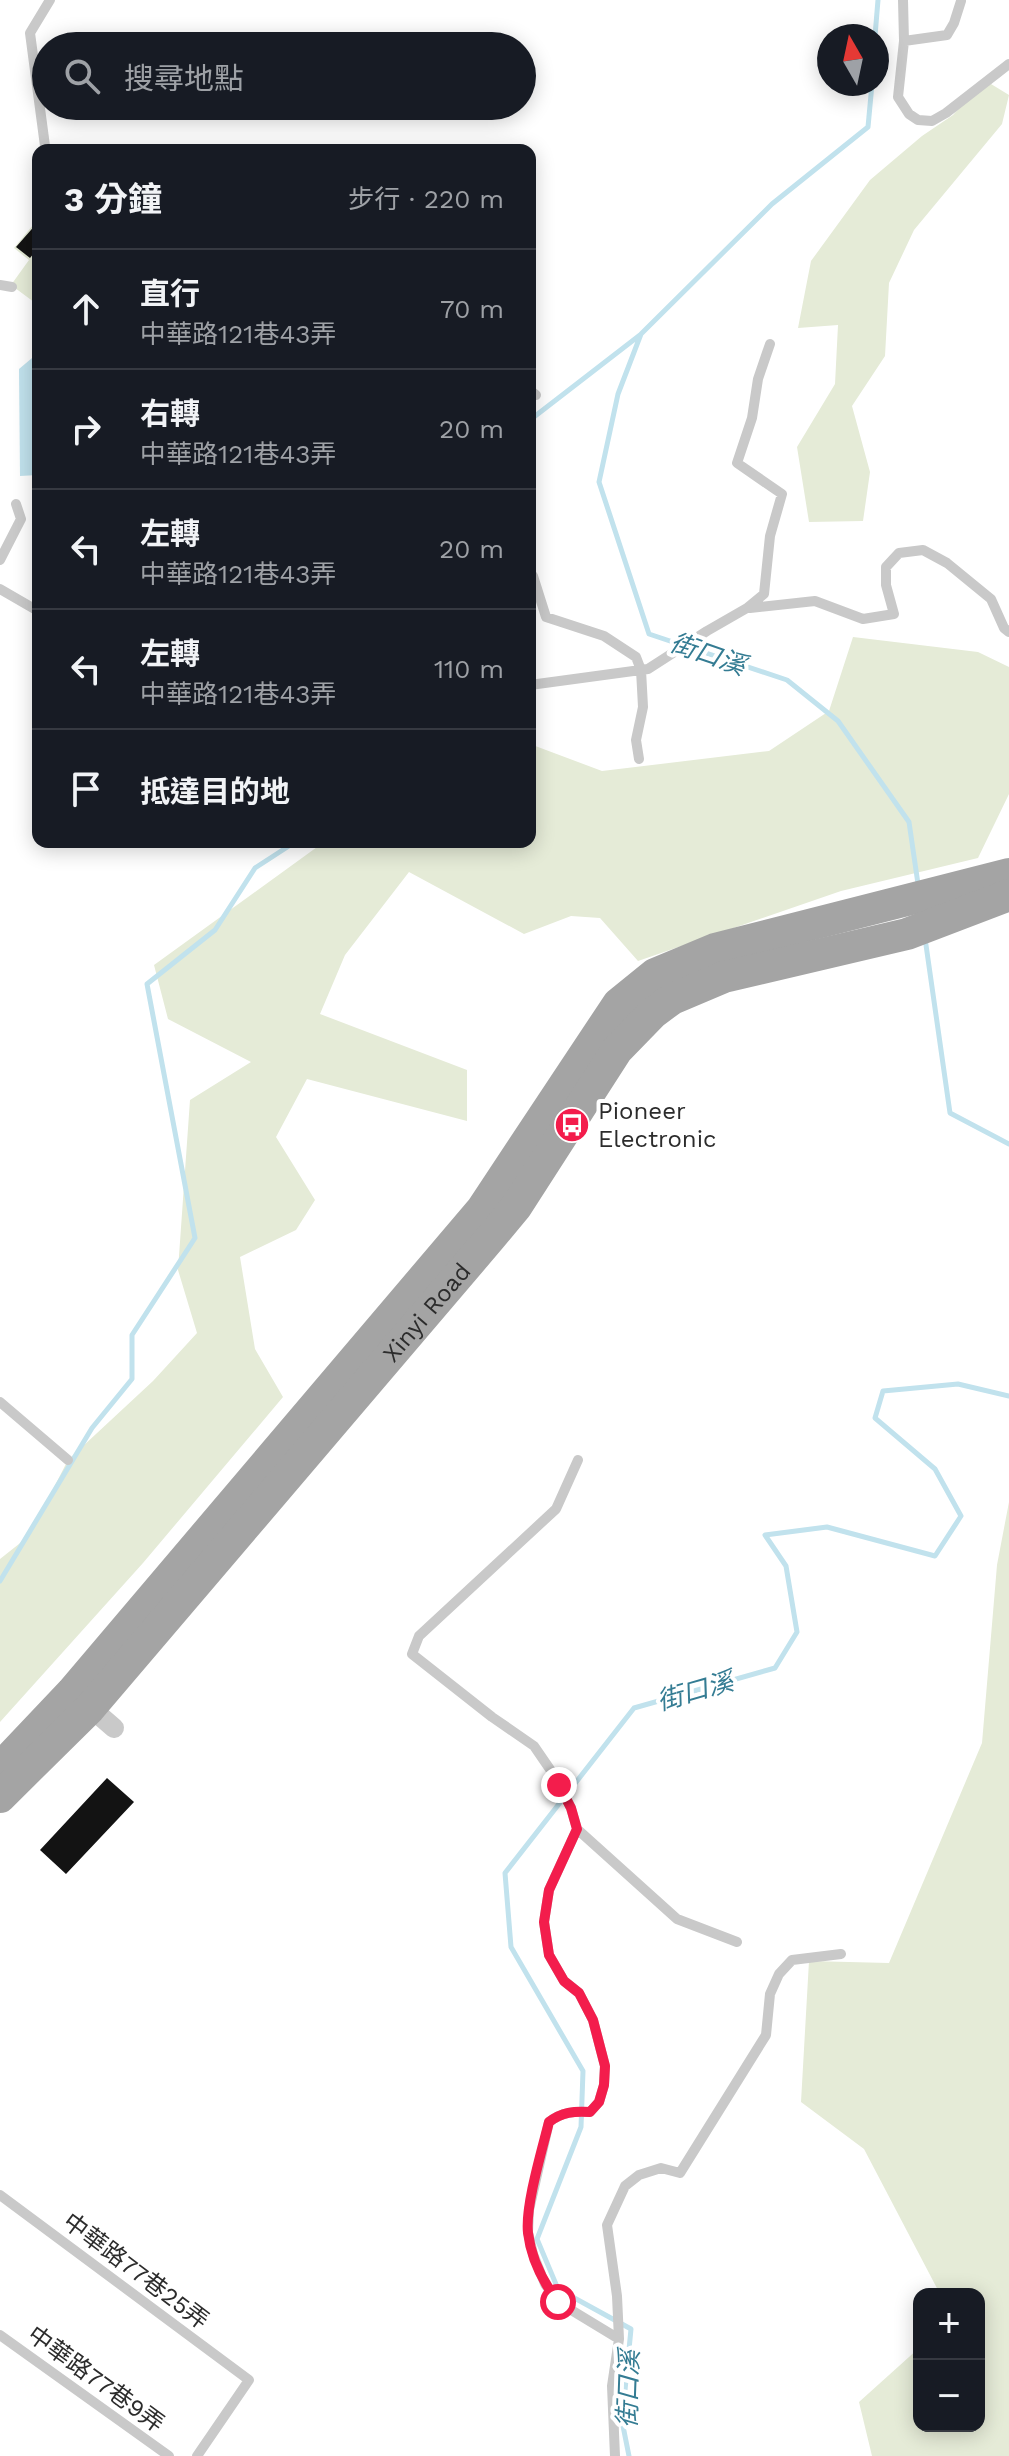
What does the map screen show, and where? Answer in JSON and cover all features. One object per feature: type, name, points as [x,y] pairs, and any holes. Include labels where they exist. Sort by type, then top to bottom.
[{"type":"main road","name":"Xinyi Road","points":[[508,1194],[618,1004],[655,974],[715,949],[902,901],[998,888]]},
{"type":"main road","name":"Xinyi Road","points":[[0,1797],[92,1709],[407,1338],[508,1194],[617,1050],[653,1013],[672,999],[724,977],[907,934],[998,888]]},
{"type":"main road","name":"Xinyi Road","points":[[0,1768],[92,1709]]},
{"type":"lane","points":[[32,48],[30,33],[50,0]]},
{"type":"lane","points":[[903,0],[904,41],[898,97],[909,114],[918,120],[932,121],[946,113],[1009,64]]},
{"type":"lane","points":[[904,41],[947,35],[961,1]]},
{"type":"lane","points":[[42,120],[45,144]]},
{"type":"lane","points":[[536,684],[648,669],[747,608],[764,594],[770,536],[782,494],[737,463],[752,418],[758,379],[770,344]]},
{"type":"lane","points":[[0,560],[21,519],[16,504]]},
{"type":"lane","points":[[747,608],[815,601],[863,619],[894,614],[886,585],[886,567],[899,553],[923,550],[947,563],[991,599],[1007,630]]},
{"type":"lane","points":[[536,585],[546,617],[604,636],[636,657],[641,670],[643,707],[636,740],[639,759]]},
{"type":"lane","points":[[0,589],[32,608]]},
{"type":"lane","points":[[0,1402],[68,1460]]},
{"type":"lane","points":[[578,1460],[556,1509],[419,1636],[412,1654],[534,1746],[571,1808],[577,1829],[677,1919],[737,1942]]},
{"type":"lane","points":[[577,1829],[549,1890],[544,1922],[549,1955],[564,1981],[579,1993],[593,2020],[605,2066],[604,2085],[599,2102],[590,2112],[560,2114],[549,2122],[529,2210],[528,2232],[545,2284],[558,2302],[619,2339]]},
{"type":"lane","points":[[615,2456],[612,2386],[619,2339],[617,2296],[607,2225],[625,2186],[639,2175],[661,2168],[680,2173],[766,2035],[770,1994],[779,1974],[792,1960],[841,1954]]},
{"type":"lane","name":"中華路77巷25弄","points":[[0,2195],[249,2380],[197,2456]]},
{"type":"lane","name":"中華路77巷9弄","points":[[0,2335],[169,2456]]},
{"type":"green space","points":[[991,84],[1009,95],[1002,124],[914,230],[889,283],[885,356],[852,406],[870,472],[863,521],[809,522],[797,447],[835,384],[838,325],[798,328],[811,261],[870,180],[922,136],[953,115],[972,94]]},
{"type":"green space","points":[[32,226],[32,301],[11,285],[29,260],[14,248]]},
{"type":"green space","points":[[853,637],[978,652],[1009,667],[1009,794],[978,858],[841,891],[638,961],[600,918],[571,916],[524,934],[409,872],[345,955],[320,1014],[467,1070],[467,1121],[307,1079],[276,1137],[315,1200],[296,1230],[240,1257],[255,1349],[283,1397],[143,1563],[0,1722],[0,1559],[29,1536],[68,1460],[153,1381],[197,1333],[178,1270],[190,1100],[251,1062],[168,1019],[154,965],[316,848],[536,848],[536,746],[602,771],[769,751],[829,711]]},
{"type":"green space","points":[[1009,1502],[1009,2456],[872,2456],[859,2402],[913,2353],[913,2432],[985,2432],[985,2288],[937,2288],[864,2149],[801,2102],[809,1961],[889,1963],[982,1743],[997,1565]]},
{"type":"water","points":[[32,358],[32,475],[20,476],[19,369]]},
{"type":"building","points":[[32,229],[30,258],[16,247]]},
{"type":"building","points":[[107,1778],[134,1802],[66,1874],[40,1850]]},
{"type":"waterway","name":"街口溪","points":[[876,24],[878,0]]},
{"type":"waterway","name":"街口溪","points":[[871,96],[868,127],[772,204],[641,334],[618,394],[599,482],[649,634],[787,680],[838,721],[909,822],[918,884]]},
{"type":"waterway","points":[[536,415],[640,335]]},
{"type":"waterway","points":[[0,1581],[92,1428],[132,1379],[132,1335],[195,1238],[147,984],[215,930],[255,868],[286,848]]},
{"type":"waterway","name":"街口溪","points":[[925,938],[950,1113],[1009,1144]]},
{"type":"waterway","name":"街口溪","points":[[629,2456],[622,2421],[631,2329],[558,2289],[537,2239],[581,2127],[583,2071],[511,1947],[505,1873],[634,1708],[775,1668],[797,1632],[786,1566],[765,1535],[827,1527],[935,1556],[961,1516],[935,1469],[875,1418],[883,1391],[958,1384],[1009,1396]]},
{"type":"place","name":"Pioneer Electronic","points":[[572,1125]]},
{"type":"route","points":[[558,2302],[545,2284],[533,2254],[528,2232],[529,2210],[549,2122],[560,2114],[590,2112],[599,2102],[605,2066],[593,2020],[579,1993],[564,1981],[549,1955],[544,1922],[549,1890],[577,1829],[559,1785]]}]
